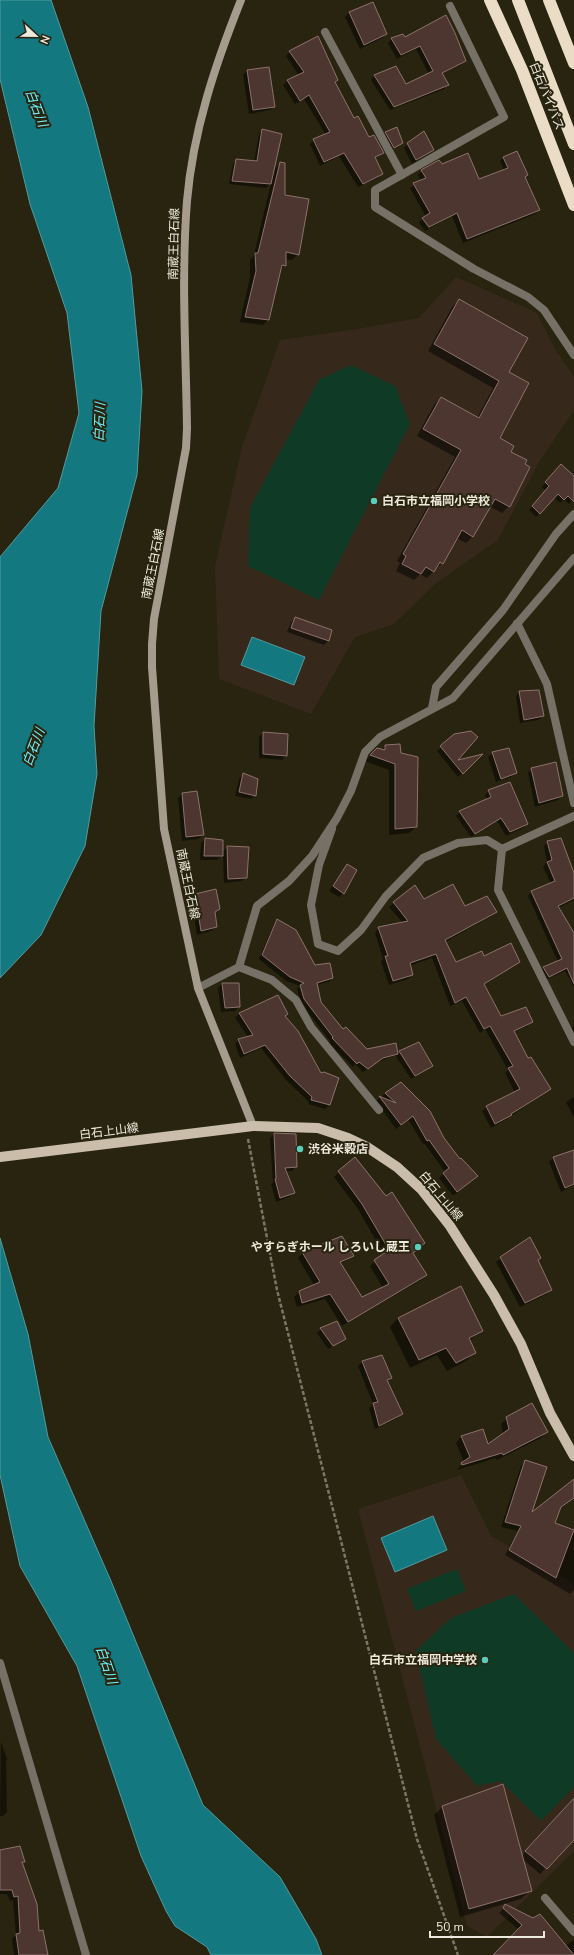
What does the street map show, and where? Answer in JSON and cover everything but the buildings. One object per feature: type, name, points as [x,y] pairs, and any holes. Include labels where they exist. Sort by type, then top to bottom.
[{"type":"highway","name":"白石バイパス","points":[[490,0],[522,70],[574,205]]},
{"type":"highway","name":"白石バイパス","points":[[518,0],[574,144]]},
{"type":"highway","points":[[549,0],[574,63]]},
{"type":"main road","name":"南蔵王白石線","points":[[241,0],[224,42],[204,103],[188,193],[185,257],[186,448],[154,619],[152,667],[164,829],[198,988],[247,1127]]},
{"type":"main road","name":"白石上山線","points":[[0,1157],[247,1127],[318,1128],[348,1138],[367,1147],[397,1167],[421,1189],[450,1226],[494,1295],[521,1344],[550,1413],[574,1456]]},
{"type":"street","points":[[450,6],[504,117],[375,190],[374,207],[474,269],[528,297],[544,310],[574,355]]},
{"type":"street","points":[[324,32],[402,175]]},
{"type":"street","points":[[432,708],[436,687],[503,610],[556,534],[574,514]]},
{"type":"street","points":[[198,988],[239,967],[257,906],[289,881],[312,856],[351,791],[365,752],[380,737],[453,698],[574,558]]},
{"type":"street","points":[[517,623],[547,684],[573,799]]},
{"type":"street","points":[[502,849],[574,816]]},
{"type":"street","points":[[334,821],[319,865],[311,905],[318,944],[338,951],[361,930],[386,896],[423,858],[458,843],[465,842],[487,840],[502,849]]},
{"type":"street","points":[[502,849],[498,890],[574,1042]]},
{"type":"street","points":[[239,967],[272,980],[296,1000],[311,1027],[379,1110]]},
{"type":"street","points":[[0,1663],[86,1955]]},
{"type":"street","points":[[545,1898],[574,1932]]},
{"type":"path","points":[[247,1127],[277,1290],[417,1839],[458,1955]]},
{"type":"shaded area","name":"白石市立福岡小学校","points":[[456,277],[537,313],[555,349],[574,377],[574,410],[539,462],[498,540],[435,584],[394,624],[355,637],[311,714],[219,679],[215,566],[242,447],[280,340],[419,318]]},
{"type":"shaded area","name":"白石市立福岡中学校","points":[[461,1475],[491,1536],[574,1584],[574,1851],[487,1937],[467,1926],[358,1509]]},
{"type":"green space","points":[[351,365],[395,386],[410,424],[319,600],[248,566],[250,508],[319,380]]},
{"type":"green space","points":[[457,1569],[466,1591],[416,1611],[407,1589]]},
{"type":"green space","points":[[514,1594],[574,1653],[574,1787],[541,1821],[501,1781],[477,1786],[436,1739],[416,1651],[451,1618]]},
{"type":"water","name":"白石川","points":[[0,0],[51,0],[88,107],[131,275],[142,391],[137,475],[101,611],[94,726],[97,774],[85,846],[41,935],[0,978],[0,557],[58,488],[79,413],[67,313],[30,204],[0,79]]},
{"type":"water","points":[[252,637],[305,657],[294,685],[241,665]]},
{"type":"water","name":"白石川","points":[[0,1238],[28,1334],[48,1437],[111,1581],[203,1805],[280,1877],[316,1939],[322,1955],[211,1955],[207,1947],[175,1926],[166,1911],[141,1856],[77,1666],[20,1566],[0,1475]]},
{"type":"water","points":[[433,1516],[447,1550],[395,1572],[381,1538]]},
{"type":"place","name":"白石市立福岡小学校","points":[[374,501]]},
{"type":"place","name":"渋谷米穀店","points":[[300,1149]]},
{"type":"place","name":"やすらぎホール しろいし蔵王","points":[[418,1247]]},
{"type":"place","name":"白石市立福岡中学校","points":[[485,1660]]}]
